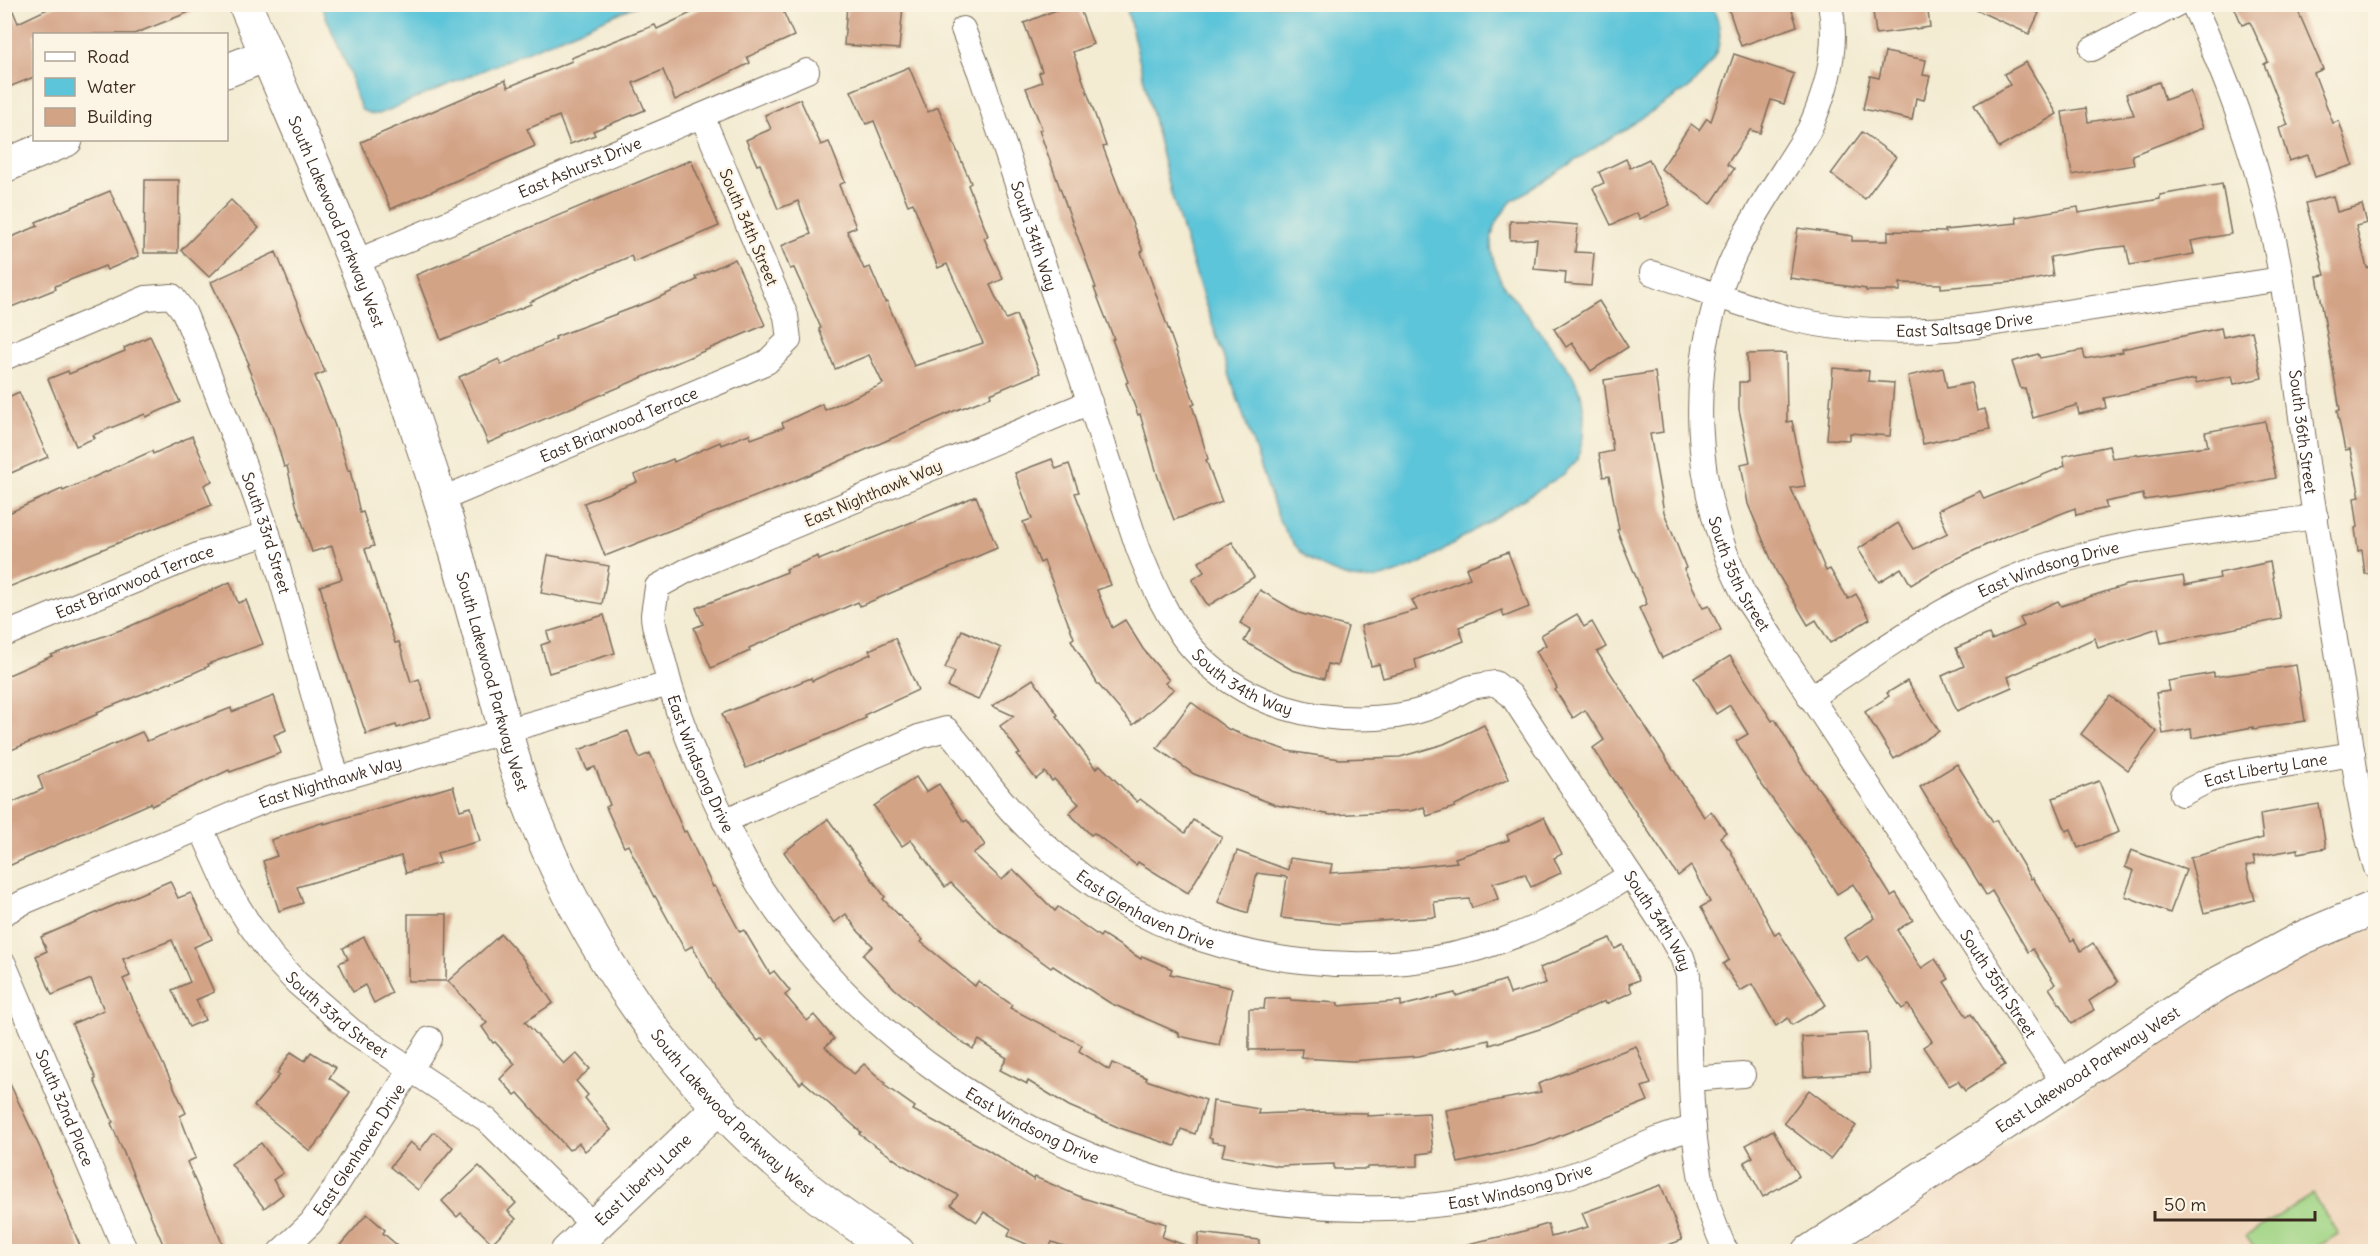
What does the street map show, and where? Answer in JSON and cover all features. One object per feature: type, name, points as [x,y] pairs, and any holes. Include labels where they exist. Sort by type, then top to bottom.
[{"type":"street","name":"South Lakewood Parkway West","points":[[245,4],[316,170],[399,376],[441,500],[521,784],[542,838],[571,900],[593,941],[646,1023],[720,1107],[790,1175],[874,1237],[898,1251]]},
{"type":"street","name":"South 35th Street","points":[[1830,4],[1833,19],[1832,57],[1819,109],[1809,130],[1736,251],[1705,346],[1700,424],[1702,469],[1710,506],[1728,564],[1741,589],[1810,698],[2065,1085]]},
{"type":"street","points":[[2092,49],[2177,4]]},
{"type":"street","name":"South 36th Street","points":[[2193,4],[2224,75],[2246,134],[2270,219],[2359,800],[2376,868]]},
{"type":"street","name":"South 34th Way","points":[[963,29],[980,73],[1153,585],[1171,618],[1192,648],[1221,675],[1266,702],[1313,716],[1351,720],[1398,716],[1436,706],[1470,687],[1496,683],[1512,696],[1682,957],[1688,975],[1691,1079],[1700,1174],[1714,1224],[1726,1251]]},
{"type":"street","points":[[228,70],[266,55]]},
{"type":"street","name":"East Ashurst Drive","points":[[353,263],[807,71]]},
{"type":"street","name":"South 34th Street","points":[[702,116],[786,316],[789,340]]},
{"type":"street","points":[[4,166],[64,141]]},
{"type":"street","name":"East Saltsage Drive","points":[[1652,273],[1791,318],[1836,327],[1877,331],[1926,331],[2281,279]]},
{"type":"street","name":"South 33rd Street","points":[[4,358],[146,298],[172,296],[184,312],[221,401],[268,534],[338,779]]},
{"type":"street","name":"East Briarwood Terrace","points":[[441,500],[766,362],[789,340]]},
{"type":"street","name":"East Nighthawk Way","points":[[657,587],[686,571],[1090,402]]},
{"type":"street","name":"East Windsong Drive","points":[[1810,698],[1938,614],[2001,582],[2047,565],[2099,550],[2316,517]]},
{"type":"street","name":"East Briarwood Terrace","points":[[4,635],[200,554],[268,534]]},
{"type":"street","name":"East Windsong Drive","points":[[657,587],[653,617],[669,684],[691,748],[724,821],[761,889],[806,948],[840,986],[883,1028],[936,1071],[973,1096],[1034,1131],[1102,1160],[1183,1186],[1243,1198],[1362,1208],[1463,1201],[1518,1190],[1571,1175],[1671,1133],[1694,1128]]},
{"type":"street","name":"East Nighthawk Way","points":[[4,913],[24,902],[200,826],[269,799],[669,684]]},
{"type":"street","name":"East Glenhaven Drive","points":[[724,821],[921,736],[946,729],[964,747],[988,783],[1012,812],[1038,837],[1114,899],[1190,935],[1250,953],[1341,965],[1434,958],[1499,942],[1567,913],[1630,875]]},
{"type":"street","name":"East Liberty Lane","points":[[2182,794],[2207,781],[2234,773],[2353,754]]},
{"type":"street","name":"South 33rd Street","points":[[200,826],[230,893],[272,956],[322,1007],[352,1030],[487,1120],[593,1225]]},
{"type":"street","name":"East Lakewood Parkway West","points":[[1809,1251],[2219,983],[2302,938],[2376,907]]},
{"type":"street","name":"South 32nd Place","points":[[4,964],[126,1251]]},
{"type":"street","points":[[411,1070],[430,1039]]},
{"type":"street","name":"East Glenhaven Drive","points":[[280,1251],[287,1247],[316,1215],[411,1070]]},
{"type":"street","points":[[1691,1079],[1743,1075]]},
{"type":"street","name":"East Liberty Lane","points":[[567,1251],[720,1107]]},
{"type":"shaded area","points":[[2375,927],[2375,1251],[1845,1252],[2234,996],[2298,961]]},
{"type":"green space","points":[[2313,1194],[2338,1234],[2311,1251],[2256,1251],[2246,1236]]},
{"type":"water","points":[[321,5],[638,5],[379,114],[372,114],[362,110],[350,73]]},
{"type":"water","points":[[1126,5],[1711,5],[1717,18],[1720,40],[1713,59],[1699,78],[1690,87],[1512,201],[1493,231],[1491,250],[1502,283],[1572,374],[1581,394],[1584,413],[1583,437],[1578,459],[1564,474],[1425,561],[1386,576],[1363,579],[1333,572],[1306,557],[1297,548],[1279,520],[1203,297],[1171,193]]},
{"type":"building","points":[[4,4],[10,4],[18,23],[58,4],[207,5],[137,33],[33,33],[33,77],[4,89]]},
{"type":"building","points":[[710,4],[780,4],[794,36],[747,57],[750,63],[675,100],[663,70],[633,83],[645,110],[593,131],[595,135],[570,144],[559,116],[527,129],[535,146],[391,209],[361,142],[505,80],[508,87],[572,61],[571,58],[655,25],[657,29]]},
{"type":"building","points":[[847,4],[903,6],[899,49],[844,45]]},
{"type":"building","points":[[1071,4],[1078,4],[1093,44],[1073,52],[1106,146],[1103,147],[1143,251],[1141,252],[1195,404],[1192,405],[1208,459],[1206,460],[1222,502],[1174,520],[1158,477],[1140,414],[1138,415],[1126,383],[1128,382],[1112,339],[1114,339],[1094,288],[1096,288],[1026,88],[1042,82],[1039,73],[1042,71],[1024,23]]},
{"type":"building","points":[[1727,4],[1790,4],[1797,26],[1741,46]]},
{"type":"building","points":[[1872,4],[1927,4],[1930,27],[1876,34]]},
{"type":"building","points":[[1963,4],[2021,4],[2039,13],[2029,34]]},
{"type":"building","points":[[2233,4],[2295,4],[2323,69],[2314,73],[2333,123],[2339,121],[2353,165],[2315,177],[2308,155],[2289,161],[2279,128],[2288,125],[2264,64],[2268,62],[2250,22],[2242,25]]},
{"type":"building","points":[[1885,52],[1926,60],[1923,75],[1930,76],[1924,100],[1916,98],[1912,120],[1863,109],[1870,76],[1879,78]]},
{"type":"building","points":[[1734,54],[1794,74],[1784,104],[1771,100],[1760,133],[1750,130],[1727,164],[1734,169],[1711,204],[1661,169],[1691,124],[1699,130],[1707,118],[1711,121]]},
{"type":"building","points":[[2026,62],[2057,114],[1999,148],[1974,105],[2010,85],[2004,74]]},
{"type":"building","points":[[909,67],[928,112],[938,107],[971,183],[968,185],[988,236],[984,238],[1003,279],[990,285],[1006,319],[1016,315],[1040,373],[990,394],[991,397],[792,482],[605,556],[584,503],[637,482],[634,475],[673,459],[674,462],[720,442],[721,445],[749,434],[751,439],[784,427],[782,423],[822,404],[825,410],[883,384],[869,355],[835,369],[819,329],[821,328],[794,268],[790,269],[781,246],[811,234],[798,201],[778,209],[760,164],[757,165],[746,140],[771,129],[765,115],[800,99],[821,145],[829,142],[845,182],[839,185],[856,227],[847,231],[864,269],[870,267],[885,302],[887,301],[914,366],[983,343],[947,264],[938,268],[913,203],[908,205],[874,121],[866,124],[851,91]]},
{"type":"building","points":[[2159,82],[2165,100],[2190,91],[2203,128],[2132,155],[2134,165],[2072,175],[2062,112],[2086,108],[2088,122],[2134,115],[2126,94]]},
{"type":"building","points":[[1862,132],[1896,157],[1865,199],[1831,174]]},
{"type":"building","points":[[1626,159],[1630,168],[1649,159],[1670,205],[1640,219],[1637,213],[1611,225],[1593,188],[1604,183],[1599,172]]},
{"type":"building","points":[[691,160],[719,226],[634,262],[631,256],[577,279],[530,302],[531,304],[441,340],[416,275]]},
{"type":"building","points":[[145,180],[179,180],[178,253],[144,253]]},
{"type":"building","points":[[2222,184],[2231,234],[2191,241],[2194,254],[2130,265],[2126,246],[2097,249],[2050,257],[2053,276],[2027,281],[1941,288],[1941,284],[1900,283],[1900,291],[1866,291],[1866,289],[1790,278],[1798,228],[1852,236],[1852,241],[1888,241],[1888,231],[1946,232],[1945,230],[2017,223],[2016,217],[2078,207],[2079,213],[2160,199],[2160,195]]},
{"type":"building","points":[[110,191],[139,256],[107,270],[105,266],[55,286],[56,289],[4,310],[4,240],[38,226],[36,222]]},
{"type":"building","points":[[2333,196],[2337,212],[2362,205],[2367,223],[2356,226],[2367,268],[2374,267],[2376,277],[2376,319],[2372,320],[2376,344],[2376,574],[2365,574],[2362,550],[2358,551],[2355,528],[2358,527],[2354,498],[2360,497],[2350,449],[2345,450],[2337,411],[2340,410],[2317,276],[2325,275],[2306,203]]},
{"type":"building","points":[[231,200],[259,228],[209,277],[181,250]]},
{"type":"building","points":[[1510,221],[1578,225],[1575,252],[1594,253],[1591,286],[1565,284],[1566,272],[1534,269],[1537,239],[1510,240]]},
{"type":"building","points":[[276,252],[325,372],[315,376],[335,426],[348,471],[350,470],[360,513],[363,512],[374,546],[365,549],[395,643],[399,642],[411,682],[419,679],[431,717],[397,728],[396,725],[366,734],[341,660],[320,586],[342,579],[332,546],[312,552],[296,504],[287,466],[284,467],[272,425],[247,365],[249,364],[211,282]]},
{"type":"building","points":[[735,259],[765,325],[488,443],[459,377],[499,359],[501,365],[556,339],[555,337],[651,301]]},
{"type":"building","points":[[1599,301],[1628,347],[1591,371],[1572,343],[1566,347],[1554,329]]},
{"type":"building","points":[[2221,328],[2223,337],[2252,331],[2262,378],[2234,384],[2232,376],[2196,383],[2195,379],[2104,398],[2106,408],[2079,414],[2077,405],[2033,418],[2025,388],[2021,389],[2012,362],[2038,354],[2040,358],[2083,350],[2085,359]]},
{"type":"building","points":[[150,336],[180,402],[146,417],[145,414],[93,435],[95,438],[76,446],[48,379],[68,371],[69,374],[125,351],[124,348]]},
{"type":"building","points":[[1786,353],[1787,422],[1792,421],[1805,486],[1791,488],[1826,571],[1830,569],[1848,599],[1856,594],[1870,619],[1830,643],[1816,620],[1808,625],[1776,571],[1748,504],[1741,464],[1750,462],[1739,409],[1739,382],[1748,382],[1747,354]]},
{"type":"building","points":[[1833,368],[1869,371],[1868,381],[1894,383],[1890,436],[1850,433],[1850,440],[1827,439]]},
{"type":"building","points":[[1943,368],[1947,388],[1971,383],[1977,411],[1985,409],[1990,429],[1923,444],[1908,376]]},
{"type":"building","points":[[1655,372],[1663,432],[1650,434],[1664,512],[1686,568],[1684,569],[1703,608],[1709,606],[1721,630],[1662,658],[1639,608],[1647,604],[1617,530],[1619,529],[1609,476],[1603,477],[1599,454],[1613,451],[1604,380]]},
{"type":"building","points":[[19,392],[48,457],[4,476],[4,399]]},
{"type":"building","points":[[2265,421],[2276,478],[2221,489],[2144,500],[2143,494],[2105,502],[2107,508],[2076,515],[2075,508],[1945,564],[1911,585],[1901,568],[1879,582],[1858,549],[1898,523],[1914,549],[1948,533],[1938,510],[1980,491],[1984,499],[2065,466],[2063,456],[2109,446],[2112,458],[2208,446],[2205,432]]},
{"type":"building","points":[[192,436],[212,481],[204,485],[212,505],[4,589],[4,515]]},
{"type":"building","points":[[1052,459],[1056,469],[1069,464],[1079,492],[1075,493],[1111,585],[1097,590],[1112,628],[1125,620],[1143,649],[1169,680],[1165,683],[1174,689],[1133,725],[1097,683],[1071,640],[1074,638],[1044,561],[1040,563],[1023,522],[1032,519],[1015,473]]},
{"type":"building","points":[[976,496],[997,548],[860,606],[858,602],[749,648],[750,651],[711,668],[694,628],[703,624],[696,608],[787,572],[786,569],[818,556],[819,560]]},
{"type":"building","points":[[1232,542],[1254,577],[1208,606],[1192,580],[1204,572],[1199,562]]},
{"type":"building","points":[[1508,552],[1529,607],[1504,617],[1502,610],[1459,627],[1464,641],[1415,660],[1417,669],[1383,678],[1379,664],[1371,666],[1361,626],[1417,610],[1412,600],[1470,578],[1466,568]]},
{"type":"building","points":[[548,555],[609,566],[602,604],[541,593]]},
{"type":"building","points":[[2270,562],[2281,619],[2161,643],[2158,628],[2098,648],[2095,638],[2008,677],[2012,687],[1957,711],[1942,676],[1964,666],[1956,648],[1989,634],[1992,640],[2024,626],[2020,618],[2058,601],[2061,606],[2126,585],[2183,576],[2185,585],[2220,578],[2219,573]]},
{"type":"building","points":[[230,582],[238,603],[246,600],[263,644],[208,664],[209,666],[189,675],[4,753],[4,677],[51,655],[126,628]]},
{"type":"building","points":[[1260,590],[1299,613],[1348,627],[1337,666],[1328,664],[1324,679],[1292,670],[1244,641],[1251,629],[1240,623]]},
{"type":"building","points":[[1577,614],[1584,627],[1592,622],[1606,647],[1597,652],[1704,817],[1711,811],[1726,832],[1720,837],[1730,850],[1775,935],[1779,932],[1826,1005],[1792,1025],[1788,1018],[1776,1026],[1752,984],[1740,991],[1723,964],[1729,960],[1701,907],[1710,902],[1691,866],[1678,876],[1593,748],[1604,740],[1585,710],[1573,718],[1555,690],[1557,688],[1536,651],[1546,645],[1541,635]]},
{"type":"building","points":[[604,615],[615,653],[549,673],[541,645],[550,642],[547,632]]},
{"type":"building","points":[[962,630],[1001,648],[978,700],[948,687],[955,672],[945,668]]},
{"type":"building","points":[[895,638],[918,690],[864,715],[866,718],[746,768],[722,714],[811,678],[812,681],[871,654],[869,650]]},
{"type":"building","points":[[1730,656],[1772,721],[1775,719],[1804,769],[1850,831],[1891,896],[1896,893],[1913,920],[1897,930],[1919,965],[1922,968],[1935,959],[1949,979],[1944,982],[1967,1017],[1971,1014],[2005,1065],[1965,1091],[1958,1081],[1949,1086],[1923,1047],[1932,1041],[1908,1005],[1902,1009],[1867,956],[1859,962],[1844,938],[1875,918],[1853,884],[1837,894],[1804,842],[1759,781],[1736,741],[1748,734],[1730,705],[1716,714],[1694,678]]},
{"type":"building","points":[[2296,665],[2305,721],[2253,729],[2253,727],[2192,738],[2191,729],[2163,734],[2156,693],[2170,691],[2168,681],[2214,673],[2214,677]]},
{"type":"building","points":[[1033,679],[1058,715],[1056,716],[1096,769],[1100,765],[1137,802],[1140,799],[1185,833],[1193,820],[1222,837],[1188,893],[1138,862],[1136,865],[1094,833],[1091,835],[1069,813],[1079,804],[1045,772],[1036,779],[1017,755],[1020,754],[1000,726],[1014,716],[992,706]]},
{"type":"building","points":[[1907,681],[1939,731],[1894,759],[1865,712],[1889,696],[1887,693]]},
{"type":"building","points":[[274,696],[286,730],[274,735],[281,753],[230,772],[229,770],[152,806],[151,803],[4,868],[4,806],[43,789],[38,776],[142,732],[147,741],[231,708],[232,712]]},
{"type":"building","points":[[2110,696],[2157,732],[2128,770],[2081,734]]},
{"type":"building","points":[[1191,702],[1228,729],[1288,751],[1340,759],[1400,757],[1444,744],[1484,725],[1509,779],[1455,807],[1427,816],[1424,807],[1410,811],[1331,815],[1276,805],[1194,774],[1157,748]]},
{"type":"building","points":[[628,731],[639,758],[650,753],[684,832],[686,831],[713,887],[715,886],[740,932],[744,930],[770,974],[774,971],[790,991],[785,995],[807,1021],[814,1015],[834,1039],[825,1047],[854,1074],[864,1064],[885,1083],[884,1085],[915,1107],[913,1110],[988,1150],[1034,1180],[1035,1177],[1083,1198],[1166,1224],[1162,1237],[1196,1249],[1195,1251],[1078,1251],[1052,1242],[1048,1251],[1042,1251],[1008,1236],[1011,1229],[984,1212],[977,1222],[951,1205],[958,1195],[903,1165],[859,1134],[861,1132],[803,1081],[800,1084],[762,1038],[758,1041],[718,992],[692,946],[685,950],[654,897],[628,845],[624,847],[606,807],[610,805],[595,767],[587,770],[579,750]]},
{"type":"building","points":[[1957,764],[1993,822],[1996,820],[2071,941],[2074,939],[2081,951],[2093,943],[2118,982],[2089,1001],[2094,1010],[2072,1023],[2049,988],[2055,984],[2033,949],[2028,952],[1992,891],[1986,895],[1920,787]]},
{"type":"building","points":[[916,777],[926,792],[939,784],[964,822],[967,820],[985,845],[973,853],[1002,880],[1013,869],[1055,911],[1058,907],[1100,937],[1102,934],[1141,959],[1142,956],[1172,969],[1170,974],[1232,988],[1219,1045],[1179,1036],[1179,1033],[1110,1003],[1053,966],[1051,968],[997,929],[951,883],[945,887],[911,840],[902,846],[874,806]]},
{"type":"building","points":[[2099,781],[2119,832],[2078,848],[2071,829],[2066,831],[2053,798]]},
{"type":"building","points":[[453,786],[460,810],[471,807],[480,841],[437,853],[440,863],[406,873],[401,856],[297,887],[303,903],[279,911],[263,861],[277,856],[271,840],[324,822],[324,824]]},
{"type":"building","points":[[2319,804],[2326,848],[2298,853],[2298,849],[2253,857],[2255,864],[2246,866],[2255,900],[2204,913],[2190,858],[2263,838],[2260,814]]},
{"type":"building","points":[[1544,817],[1562,854],[1554,858],[1561,873],[1531,887],[1525,874],[1493,883],[1498,899],[1472,908],[1469,899],[1434,902],[1436,917],[1339,924],[1281,918],[1287,877],[1257,873],[1248,913],[1218,902],[1237,851],[1288,870],[1290,858],[1332,864],[1330,873],[1457,862],[1455,858],[1509,840],[1507,835]]},
{"type":"building","points":[[828,819],[885,897],[883,899],[923,940],[921,942],[975,986],[978,981],[1012,1005],[1010,1008],[1082,1045],[1079,1051],[1109,1070],[1112,1063],[1147,1078],[1146,1080],[1206,1100],[1195,1134],[1181,1129],[1175,1146],[1120,1128],[1069,1106],[1028,1081],[1027,1084],[1000,1070],[1007,1058],[979,1040],[973,1049],[936,1024],[894,988],[863,955],[873,946],[846,914],[834,923],[784,852]]},
{"type":"building","points":[[2131,850],[2186,870],[2170,913],[2125,896],[2134,871],[2125,867]]},
{"type":"building","points":[[170,881],[178,898],[191,893],[212,939],[194,947],[214,992],[196,1000],[205,1020],[189,1027],[172,990],[190,982],[172,940],[123,959],[130,976],[123,979],[186,1113],[180,1116],[196,1158],[187,1162],[223,1245],[207,1251],[166,1251],[111,1123],[113,1122],[72,1024],[104,1010],[91,979],[52,995],[36,956],[47,951],[41,937]]},
{"type":"building","points":[[408,914],[447,914],[446,981],[408,981]]},
{"type":"building","points":[[501,934],[521,956],[553,1003],[525,1022],[564,1064],[576,1053],[590,1069],[576,1081],[588,1095],[585,1098],[611,1130],[585,1151],[579,1143],[569,1150],[518,1093],[515,1095],[500,1079],[515,1064],[495,1042],[493,1043],[482,1027],[487,1023],[448,981]]},
{"type":"building","points":[[364,937],[392,993],[374,1003],[365,985],[353,992],[339,963],[348,959],[343,948]]},
{"type":"building","points":[[1610,938],[1615,949],[1623,945],[1639,980],[1629,984],[1632,992],[1606,1004],[1605,1001],[1549,1026],[1490,1045],[1489,1040],[1419,1056],[1352,1061],[1301,1058],[1302,1049],[1249,1050],[1249,1009],[1264,1009],[1265,999],[1290,998],[1291,1000],[1338,1003],[1338,1006],[1401,1001],[1401,1006],[1455,993],[1456,996],[1505,980],[1510,994],[1546,983],[1540,968]]},
{"type":"building","points":[[1867,1033],[1869,1073],[1804,1077],[1802,1037]]},
{"type":"building","points":[[1636,1046],[1651,1084],[1642,1087],[1648,1101],[1536,1145],[1458,1163],[1446,1110],[1541,1092],[1538,1084]]},
{"type":"building","points":[[291,1052],[305,1061],[311,1052],[336,1068],[329,1078],[350,1092],[325,1133],[310,1151],[254,1106],[280,1075],[277,1073]]},
{"type":"building","points":[[4,1071],[40,1148],[82,1251],[8,1251],[4,1243]]},
{"type":"building","points":[[1809,1090],[1856,1126],[1830,1159],[1784,1123]]},
{"type":"building","points":[[1213,1101],[1259,1109],[1258,1114],[1367,1113],[1367,1116],[1429,1113],[1433,1152],[1418,1154],[1418,1166],[1367,1167],[1367,1169],[1334,1169],[1334,1164],[1278,1166],[1222,1156],[1225,1144],[1212,1142],[1209,1138]]},
{"type":"building","points":[[1773,1130],[1799,1176],[1763,1197],[1744,1162],[1753,1157],[1746,1145]]},
{"type":"building","points":[[434,1132],[453,1147],[418,1190],[390,1167],[410,1142],[420,1150]]},
{"type":"building","points":[[261,1143],[283,1173],[273,1180],[283,1194],[264,1208],[231,1164]]},
{"type":"building","points":[[479,1166],[516,1203],[508,1211],[516,1219],[492,1243],[461,1213],[457,1217],[442,1201]]},
{"type":"building","points":[[1661,1185],[1682,1240],[1651,1251],[1467,1251],[1467,1244],[1548,1224],[1551,1237],[1588,1227],[1582,1213]]},
{"type":"building","points":[[367,1214],[385,1230],[383,1233],[404,1251],[335,1251]]},
{"type":"building","points":[[1199,1233],[1259,1240],[1259,1251],[1197,1251]]}]
